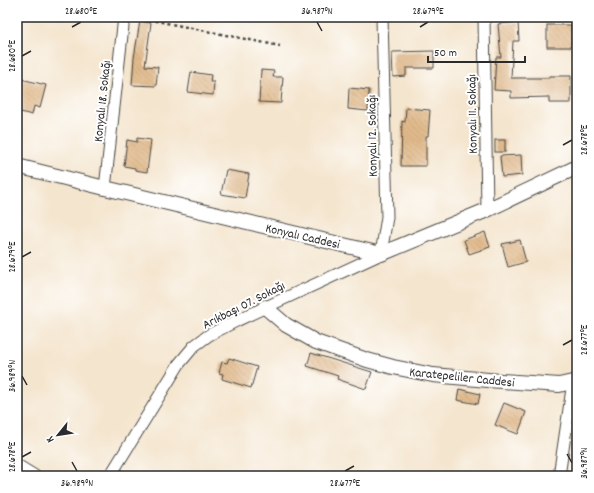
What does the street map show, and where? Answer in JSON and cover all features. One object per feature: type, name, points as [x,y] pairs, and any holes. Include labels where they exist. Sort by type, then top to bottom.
[{"type":"street","name":"Konyalı 18. Sokağı","points":[[105,188],[124,17]]},
{"type":"street","name":"Konyalı 12. Sokağı","points":[[381,254],[387,217],[382,17]]},
{"type":"street","name":"Konyalı 11. Sokağı","points":[[484,17],[487,210]]},
{"type":"street","name":"Konyalı Caddesi","points":[[17,166],[381,254]]},
{"type":"street","points":[[381,254],[487,210],[577,167]]},
{"type":"street","name":"Arıkbaşı 07. Sokağı","points":[[110,476],[179,364],[194,346],[209,335],[238,320],[381,254]]},
{"type":"street","name":"Karatepeliler Caddesi","points":[[266,307],[286,325],[316,342],[367,360],[399,369],[433,375],[488,380],[559,385],[575,382]]},
{"type":"street","points":[[559,476],[575,382]]},
{"type":"street","points":[[17,465],[34,476]]},
{"type":"path","points":[[137,17],[280,46]]},
{"type":"building","points":[[140,21],[151,23],[145,66],[158,67],[156,86],[132,85],[134,58]]},
{"type":"building","points":[[518,22],[519,41],[513,41],[511,78],[549,78],[549,76],[571,76],[571,103],[549,103],[549,97],[511,98],[511,91],[494,90],[496,57],[501,57],[498,24]]},
{"type":"building","points":[[547,25],[571,25],[571,47],[547,47]]},
{"type":"building","points":[[434,51],[434,68],[406,68],[406,76],[393,77],[392,52]]},
{"type":"building","points":[[261,70],[274,71],[273,77],[283,77],[281,103],[259,102]]},
{"type":"building","points":[[191,72],[211,75],[210,82],[214,82],[213,95],[188,92]]},
{"type":"building","points":[[21,79],[46,85],[40,108],[34,106],[32,115],[17,111],[17,85],[20,86]]},
{"type":"building","points":[[349,88],[369,90],[368,111],[348,109]]},
{"type":"building","points":[[406,108],[430,110],[428,136],[426,136],[426,166],[401,166],[402,121],[405,122]]},
{"type":"building","points":[[137,138],[151,140],[147,172],[124,166],[127,140],[137,142]]},
{"type":"building","points":[[495,140],[505,140],[505,152],[495,152]]},
{"type":"building","points":[[521,155],[522,175],[502,177],[500,156]]},
{"type":"building","points":[[226,170],[249,174],[245,198],[221,194]]},
{"type":"building","points":[[485,232],[490,247],[469,254],[464,240]]},
{"type":"building","points":[[520,240],[526,262],[508,267],[502,244]]},
{"type":"building","points":[[311,353],[372,372],[366,389],[337,379],[338,376],[307,366]]},
{"type":"building","points":[[229,358],[257,367],[251,388],[222,379],[223,374],[219,373],[222,362],[227,363]]},
{"type":"building","points":[[459,389],[480,394],[478,404],[457,400]]},
{"type":"building","points":[[504,403],[526,412],[518,434],[495,425]]}]
